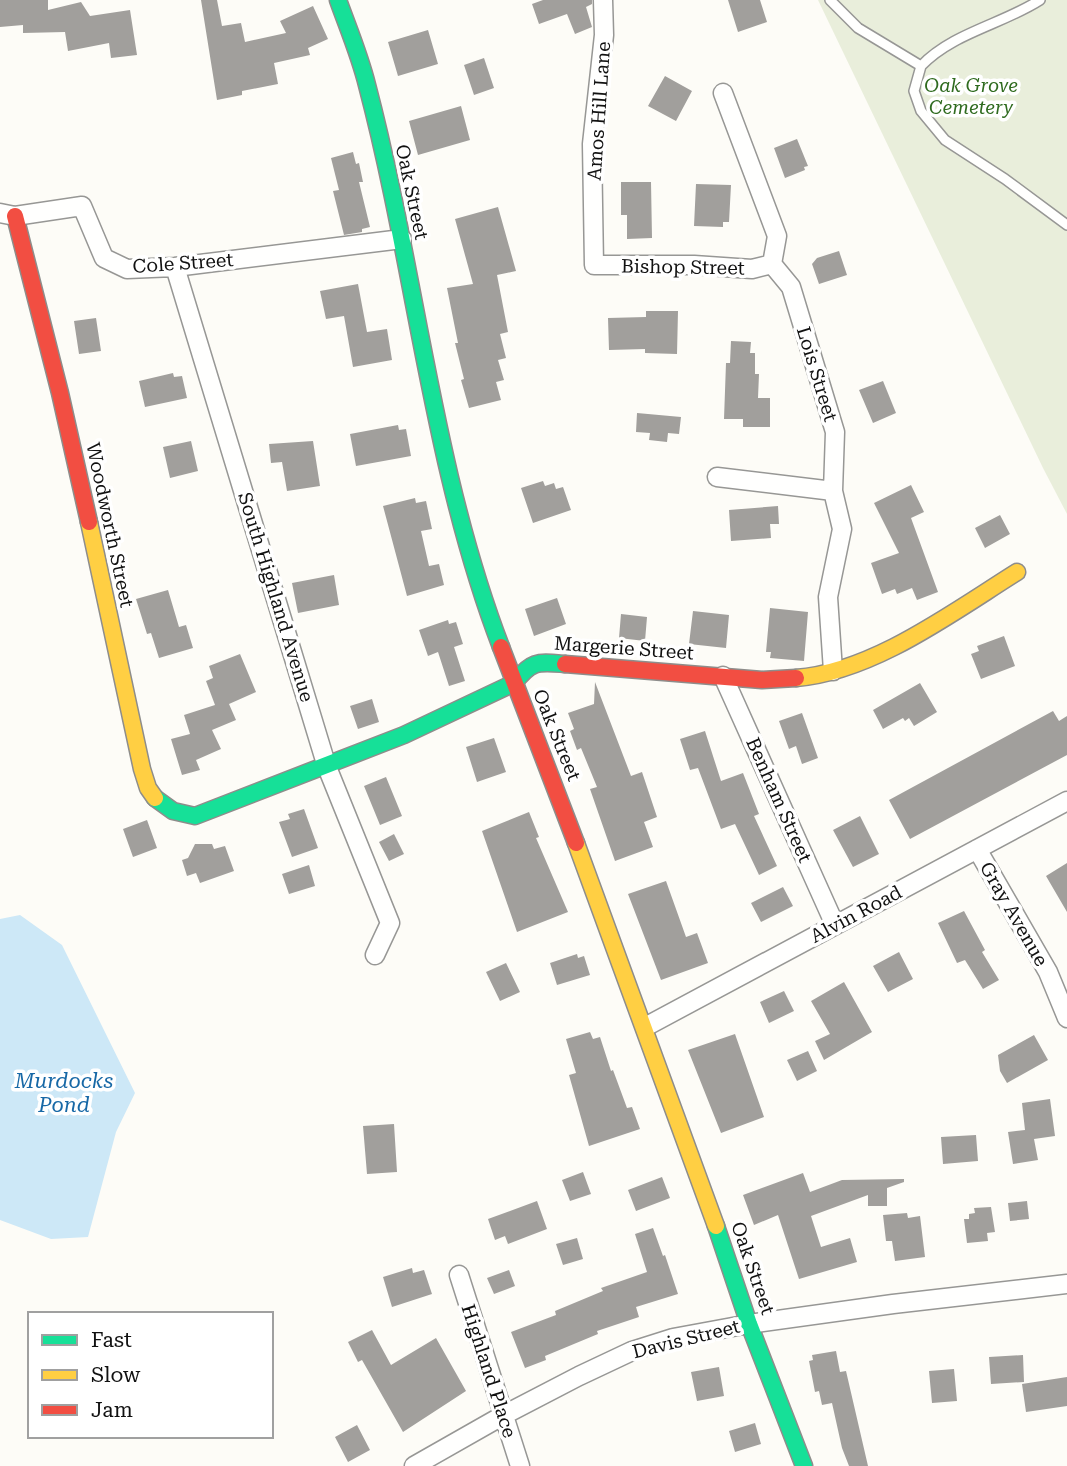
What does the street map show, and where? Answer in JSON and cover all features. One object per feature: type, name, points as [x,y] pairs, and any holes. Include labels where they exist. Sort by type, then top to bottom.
[{"type":"main road","name":"Oak Street","points":[[338,0],[367,83],[437,423],[489,616],[567,816],[696,1166],[749,1324],[804,1466]]},
{"type":"main road","name":"Woodworth Street","points":[[7,214],[50,349],[121,687],[147,786],[158,803],[166,809],[176,814],[195,816]]},
{"type":"main road","name":"Margerie Street","points":[[195,816],[404,735],[514,683],[526,667],[538,662],[785,680],[833,671],[905,642],[1017,572]]},
{"type":"street","name":"Amos Hill Lane","points":[[594,265],[592,145],[604,35],[603,0]]},
{"type":"street","points":[[723,93],[777,236],[772,264]]},
{"type":"street","name":"Cole Street","points":[[7,214],[82,206],[104,258],[127,269],[175,267],[401,239]]},
{"type":"street","name":"Bishop Street","points":[[594,265],[694,265],[752,269],[772,264]]},
{"type":"street","name":"Lois Street","points":[[772,264],[791,287],[835,432],[833,491],[842,529],[828,597],[833,671]]},
{"type":"street","name":"South Highland Avenue","points":[[175,267],[327,767],[390,923],[374,955]]},
{"type":"street","points":[[717,477],[833,491]]},
{"type":"street","name":"Benham Street","points":[[723,676],[835,925]]},
{"type":"street","name":"Alvin Road","points":[[645,1027],[1067,801]]},
{"type":"street","name":"Gray Avenue","points":[[977,849],[1048,972],[1067,1018]]},
{"type":"street","name":"Highland Place","points":[[459,1275],[520,1466]]},
{"type":"street","name":"Davis Street","points":[[414,1466],[502,1416],[632,1351],[673,1338],[749,1324],[892,1304],[1067,1284]]},
{"type":"lane","points":[[830,0],[858,28],[921,66]]},
{"type":"lane","points":[[1041,0],[935,51],[921,66],[914,91],[921,111],[944,140],[1067,225]]},
{"type":"green space","name":"Oak Grove Cemetery","points":[[818,0],[1067,0],[1067,514],[1043,468]]},
{"type":"water","name":"Murdocks Pond","points":[[20,915],[62,945],[135,1093],[116,1132],[88,1237],[51,1239],[0,1220],[0,919]]},
{"type":"building","points":[[0,0],[48,0],[48,10],[81,2],[90,16],[130,10],[137,55],[111,58],[109,43],[68,51],[65,32],[23,33],[23,25],[0,27]]},
{"type":"building","points":[[201,0],[217,0],[222,26],[241,23],[245,42],[286,33],[280,21],[313,6],[328,39],[308,48],[310,55],[274,63],[278,84],[242,91],[242,95],[217,100]]},
{"type":"building","points":[[543,0],[592,0],[592,4],[586,7],[592,27],[575,34],[567,14],[539,24],[532,4]]},
{"type":"building","points":[[728,0],[760,0],[767,22],[738,32]]},
{"type":"building","points":[[428,30],[438,64],[398,76],[388,42]]},
{"type":"building","points":[[484,58],[494,88],[474,95],[464,65]]},
{"type":"building","points":[[665,76],[692,91],[676,121],[648,106]]},
{"type":"building","points":[[461,106],[470,140],[418,155],[409,121]]},
{"type":"building","points":[[797,139],[808,166],[804,167],[805,170],[785,178],[774,148]]},
{"type":"building","points":[[353,152],[356,164],[359,163],[363,182],[359,182],[370,227],[362,229],[362,232],[344,235],[333,191],[339,190],[331,158]]},
{"type":"building","points":[[621,182],[651,182],[652,238],[627,239],[627,215],[621,215]]},
{"type":"building","points":[[696,184],[731,185],[729,222],[723,222],[723,227],[694,226]]},
{"type":"building","points":[[498,207],[516,271],[497,275],[508,332],[500,334],[506,358],[498,360],[504,380],[496,382],[501,400],[469,408],[461,380],[464,379],[455,343],[458,343],[447,288],[473,284],[455,219]]},
{"type":"building","points":[[839,251],[847,275],[819,284],[812,264],[817,258]]},
{"type":"building","points":[[358,284],[367,332],[387,329],[392,360],[353,367],[344,316],[326,319],[320,291]]},
{"type":"building","points":[[646,311],[678,311],[677,354],[645,353],[645,349],[609,350],[608,318],[646,317]]},
{"type":"building","points":[[96,318],[101,351],[79,354],[74,321]]},
{"type":"building","points":[[731,341],[751,342],[750,353],[755,353],[755,374],[759,374],[758,398],[770,398],[770,427],[743,427],[743,419],[724,419],[726,363],[730,363]]},
{"type":"building","points":[[173,373],[174,377],[182,376],[187,398],[145,407],[139,381]]},
{"type":"building","points":[[883,381],[896,413],[873,423],[859,390]]},
{"type":"building","points":[[637,413],[681,417],[679,434],[668,433],[667,442],[649,440],[650,433],[636,432]]},
{"type":"building","points":[[398,425],[399,430],[406,429],[411,456],[356,466],[350,434]]},
{"type":"building","points":[[191,441],[198,471],[170,478],[163,447]]},
{"type":"building","points":[[313,441],[320,486],[287,491],[282,462],[271,463],[269,444]]},
{"type":"building","points":[[543,481],[545,486],[554,483],[556,489],[563,487],[571,510],[533,523],[521,488]]},
{"type":"building","points":[[911,485],[924,512],[911,518],[938,592],[917,600],[912,588],[897,594],[895,589],[882,594],[871,563],[899,553],[874,503]]},
{"type":"building","points":[[415,498],[416,503],[426,501],[432,529],[421,531],[429,566],[439,564],[444,585],[407,596],[383,506]]},
{"type":"building","points":[[778,506],[779,524],[770,524],[771,538],[731,541],[729,510]]},
{"type":"building","points":[[1000,515],[1010,534],[985,548],[975,528]]},
{"type":"building","points":[[334,575],[339,605],[298,613],[292,583]]},
{"type":"building","points":[[168,590],[179,627],[186,625],[193,648],[159,658],[151,633],[147,634],[136,599]]},
{"type":"building","points":[[557,598],[566,624],[534,636],[525,609]]},
{"type":"building","points":[[770,608],[808,612],[804,661],[770,658],[771,652],[766,652]]},
{"type":"building","points":[[693,611],[729,615],[726,648],[689,644]]},
{"type":"building","points":[[621,614],[647,617],[645,641],[619,638]]},
{"type":"building","points":[[448,620],[449,624],[456,622],[463,644],[454,647],[465,681],[449,686],[438,652],[428,656],[419,630]]},
{"type":"building","points":[[1004,636],[1015,666],[981,679],[971,654],[979,651],[977,646]]},
{"type":"building","points":[[240,654],[256,692],[229,704],[236,720],[212,730],[221,749],[196,760],[200,770],[182,775],[171,739],[190,734],[184,715],[215,705],[206,681],[213,678],[209,666]]},
{"type":"building","points":[[595,682],[631,776],[642,772],[657,817],[644,822],[653,847],[615,861],[590,789],[597,787],[581,748],[577,750],[570,731],[574,729],[568,713],[594,704]]},
{"type":"building","points":[[920,683],[937,712],[914,726],[909,718],[905,721],[903,718],[883,729],[873,710]]},
{"type":"building","points":[[372,699],[379,722],[358,729],[350,706]]},
{"type":"building","points":[[1053,711],[1059,721],[1067,716],[1067,755],[910,839],[889,800]]},
{"type":"building","points":[[802,713],[818,758],[802,764],[796,746],[789,749],[779,721]]},
{"type":"building","points":[[705,731],[721,781],[743,773],[759,814],[754,816],[777,866],[759,875],[735,824],[721,829],[698,768],[690,770],[680,739]]},
{"type":"building","points":[[494,738],[506,772],[477,782],[466,747]]},
{"type":"building","points":[[386,777],[402,816],[380,825],[364,786]]},
{"type":"building","points":[[304,809],[318,848],[292,857],[279,822],[290,819],[288,814]]},
{"type":"building","points":[[529,812],[539,837],[536,838],[568,912],[517,932],[482,831]]},
{"type":"building","points":[[860,816],[879,854],[853,867],[833,830]]},
{"type":"building","points":[[147,820],[157,848],[133,857],[123,829]]},
{"type":"building","points":[[394,834],[404,854],[389,861],[379,842]]},
{"type":"building","points":[[195,844],[212,844],[214,849],[225,846],[234,871],[200,883],[196,873],[187,876],[182,860],[188,858]]},
{"type":"building","points":[[1067,863],[1067,912],[1046,876]]},
{"type":"building","points":[[309,865],[315,886],[289,894],[282,874]]},
{"type":"building","points":[[666,881],[686,937],[697,933],[708,963],[661,980],[628,894]]},
{"type":"building","points":[[783,887],[793,906],[761,922],[751,903]]},
{"type":"building","points":[[964,911],[985,950],[982,952],[999,980],[983,989],[965,960],[957,963],[938,923]]},
{"type":"building","points":[[899,952],[913,979],[888,992],[873,966]]},
{"type":"building","points":[[577,954],[578,958],[584,956],[590,975],[557,985],[550,963]]},
{"type":"building","points":[[506,963],[520,992],[500,1001],[486,972]]},
{"type":"building","points":[[844,982],[872,1032],[824,1060],[815,1041],[830,1034],[811,1001]]},
{"type":"building","points":[[784,991],[794,1011],[769,1023],[760,1002]]},
{"type":"building","points":[[590,1032],[593,1039],[600,1037],[627,1108],[632,1107],[640,1129],[589,1146],[569,1075],[576,1073],[566,1039]]},
{"type":"building","points":[[735,1034],[764,1117],[721,1133],[688,1050]]},
{"type":"building","points":[[1034,1035],[1048,1060],[1007,1083],[1000,1071],[998,1055]]},
{"type":"building","points":[[808,1051],[817,1071],[797,1081],[787,1060]]},
{"type":"building","points":[[1050,1099],[1055,1136],[1034,1139],[1038,1160],[1013,1164],[1008,1132],[1025,1130],[1022,1103]]},
{"type":"building","points":[[394,1124],[397,1172],[367,1174],[363,1126]]},
{"type":"building","points":[[976,1135],[978,1161],[943,1164],[941,1137]]},
{"type":"building","points":[[583,1172],[591,1194],[570,1201],[562,1180]]},
{"type":"building","points":[[803,1173],[810,1192],[842,1180],[904,1179],[904,1182],[887,1188],[887,1206],[868,1206],[868,1195],[811,1216],[821,1247],[850,1238],[857,1262],[799,1279],[778,1215],[754,1225],[743,1195]]},
{"type":"building","points":[[662,1177],[670,1198],[636,1211],[628,1190]]},
{"type":"building","points":[[537,1201],[547,1229],[508,1244],[505,1236],[495,1240],[488,1219]]},
{"type":"building","points":[[1027,1201],[1029,1219],[1010,1221],[1008,1203]]},
{"type":"building","points":[[991,1207],[995,1232],[987,1233],[988,1241],[967,1243],[964,1219],[969,1219],[969,1214],[975,1213],[974,1208]]},
{"type":"building","points":[[907,1213],[908,1218],[920,1216],[925,1257],[895,1261],[892,1241],[886,1241],[883,1215]]},
{"type":"building","points":[[653,1228],[678,1294],[636,1307],[639,1317],[597,1331],[598,1334],[545,1356],[546,1360],[525,1368],[511,1332],[556,1315],[555,1311],[603,1291],[601,1288],[647,1272],[635,1234]]},
{"type":"building","points":[[577,1238],[583,1259],[563,1265],[556,1244]]},
{"type":"building","points":[[412,1268],[413,1273],[424,1270],[432,1294],[392,1307],[383,1277]]},
{"type":"building","points":[[509,1270],[515,1286],[494,1294],[487,1278]]},
{"type":"building","points":[[372,1330],[391,1365],[436,1338],[466,1391],[403,1432],[362,1360],[358,1362],[348,1342]]},
{"type":"building","points":[[836,1351],[840,1372],[846,1371],[868,1466],[849,1466],[832,1403],[822,1405],[819,1391],[815,1392],[809,1361],[813,1360],[812,1355]]},
{"type":"building","points":[[1023,1355],[1024,1382],[991,1384],[989,1357]]},
{"type":"building","points":[[719,1367],[724,1396],[697,1401],[691,1372]]},
{"type":"building","points":[[954,1369],[957,1401],[932,1403],[929,1371]]},
{"type":"building","points":[[1067,1377],[1067,1406],[1026,1412],[1022,1384]]},
{"type":"building","points":[[755,1423],[761,1444],[735,1452],[729,1431]]},
{"type":"building","points":[[357,1425],[370,1450],[348,1462],[335,1437]]},
{"type":"traffic: fast","points":[[338,0],[364,74],[384,155],[426,368],[458,509],[477,579],[501,647]]},
{"type":"traffic: fast","points":[[155,798],[173,811],[195,816],[404,735],[514,683],[531,666],[565,664]]},
{"type":"traffic: fast","points":[[716,1226],[749,1324],[804,1466]]},
{"type":"traffic: slow","points":[[89,522],[142,769],[148,788],[155,798]]},
{"type":"traffic: slow","points":[[796,678],[854,665],[883,652],[939,622],[1017,572]]},
{"type":"traffic: slow","points":[[576,843],[716,1226]]},
{"type":"traffic: jam","points":[[15,216],[60,393],[89,522]]},
{"type":"traffic: jam","points":[[501,647],[576,843]]},
{"type":"traffic: jam","points":[[565,664],[762,680],[796,678]]}]
